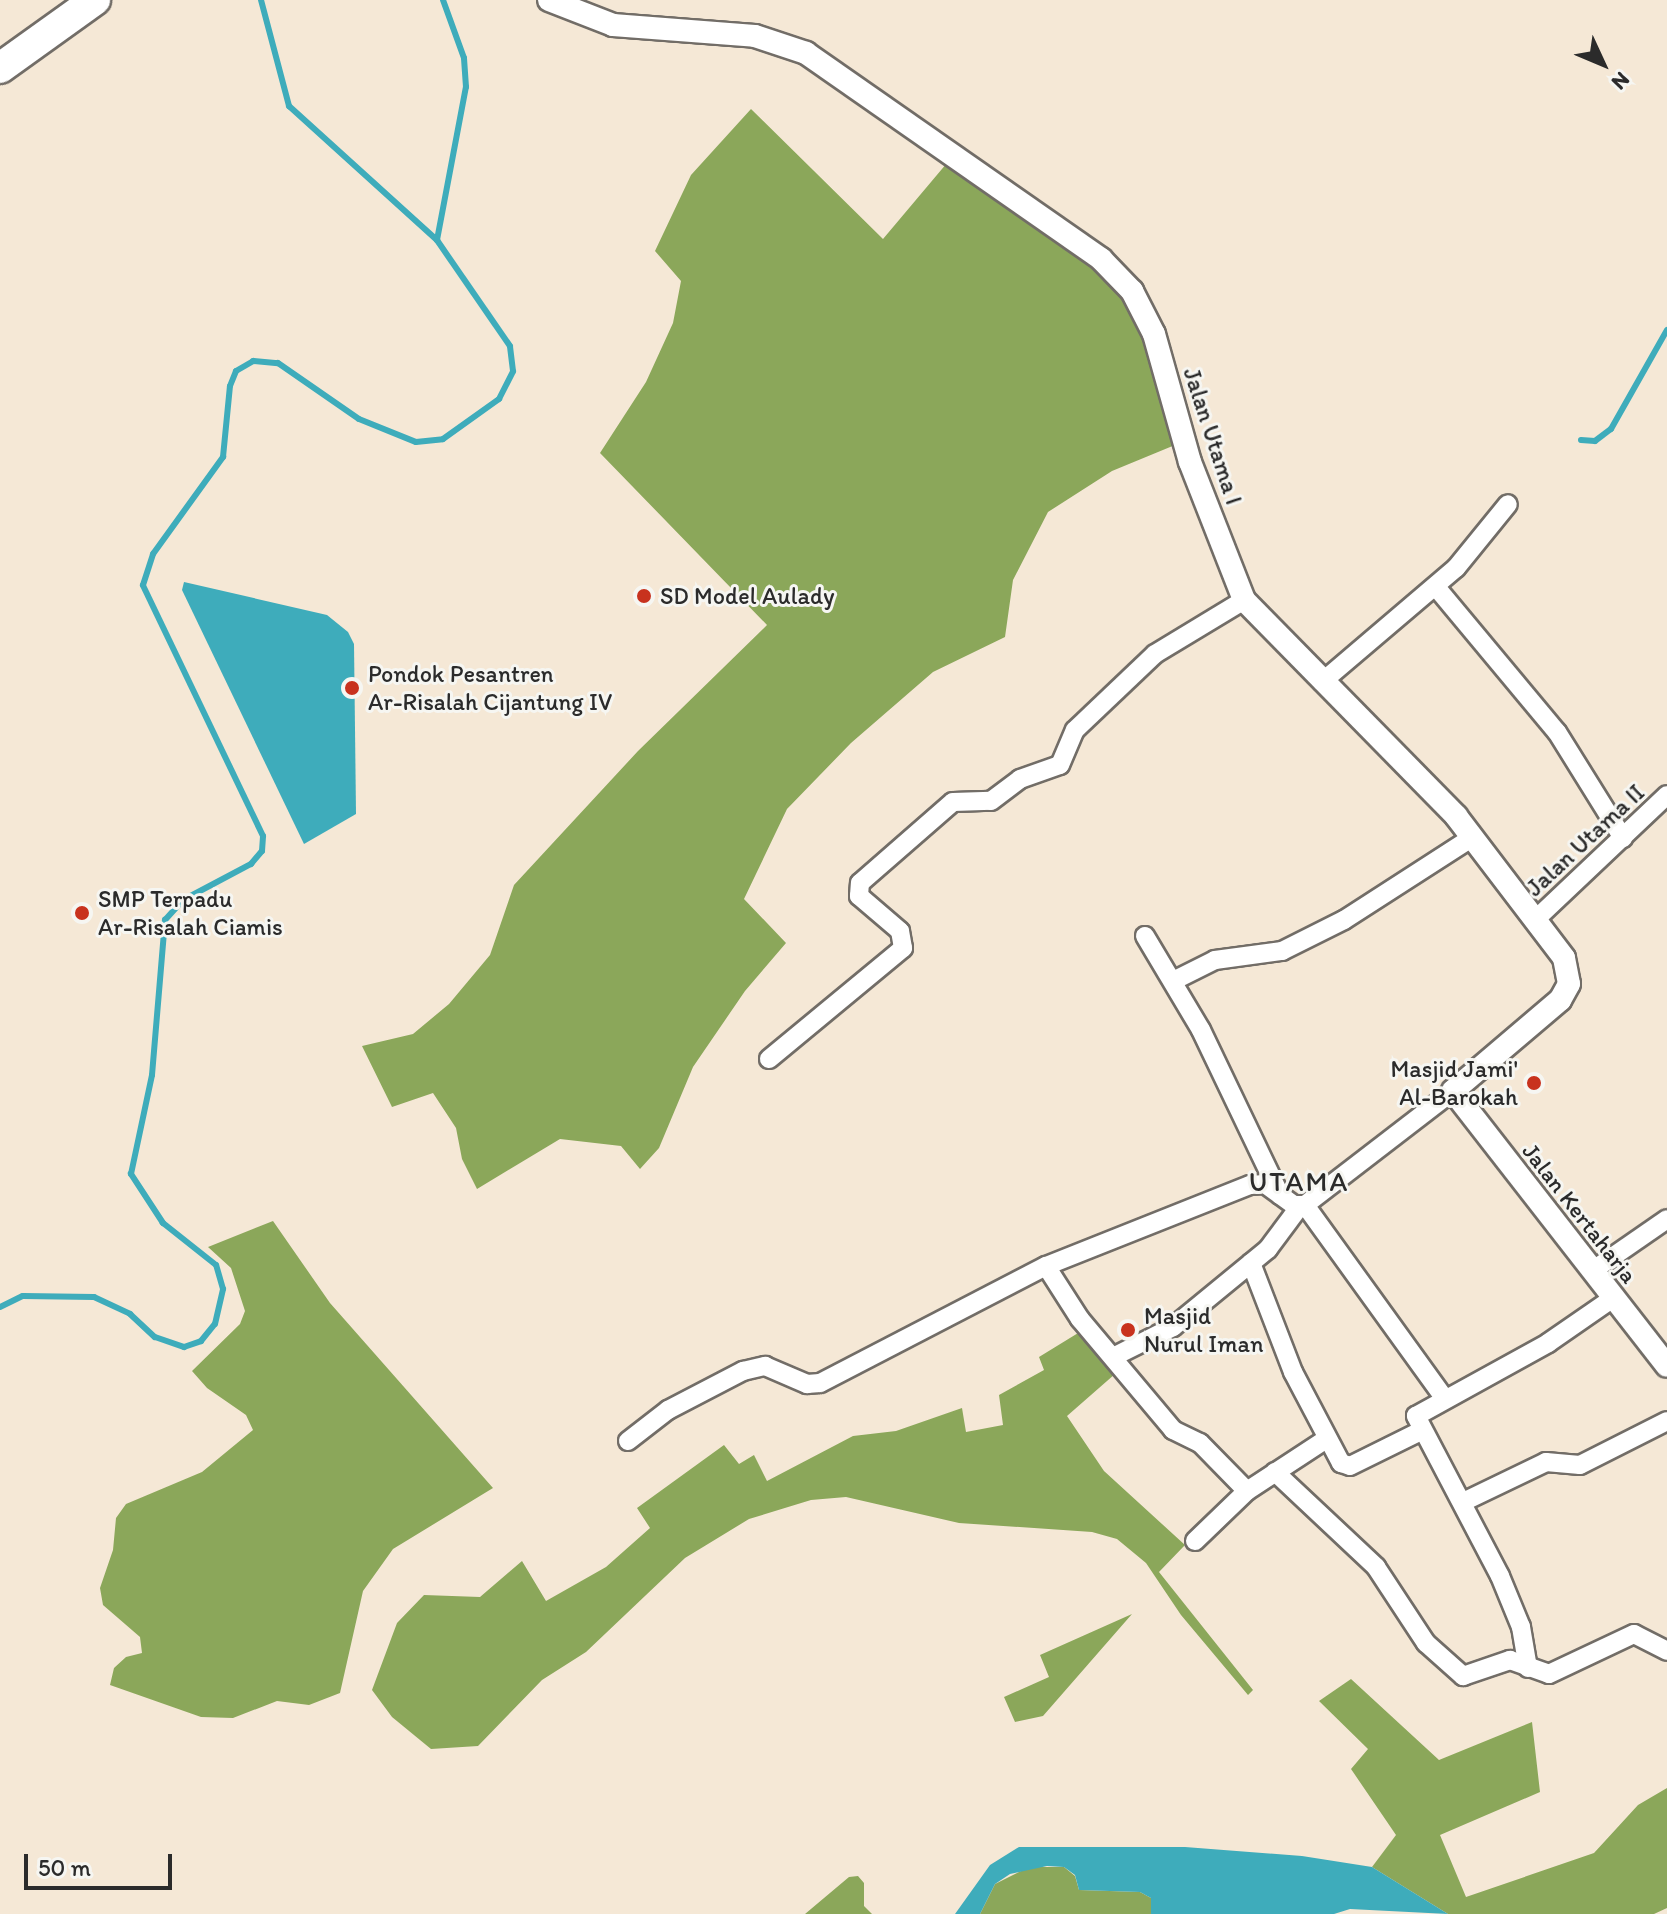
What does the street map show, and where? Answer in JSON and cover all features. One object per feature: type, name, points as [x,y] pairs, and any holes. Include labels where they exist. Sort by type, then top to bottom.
[{"type":"highway","points":[[0,68],[95,0]]},
{"type":"street","name":"Jalan Utama I","points":[[549,0],[613,25],[755,36],[806,53],[1101,259],[1132,291],[1154,334],[1190,462],[1244,600],[1473,837],[1536,919],[1568,967],[1566,992],[1453,1091]]},
{"type":"street","points":[[1322,682],[1436,587],[1508,504]]},
{"type":"street","points":[[1436,587],[1557,732],[1623,838]]},
{"type":"street","points":[[769,1059],[903,948],[900,931],[859,896],[860,883],[953,802],[991,801],[1020,779],[1060,765],[1075,730],[1155,654],[1244,600]]},
{"type":"street","name":"Jalan Utama II","points":[[1536,919],[1667,795]]},
{"type":"street","points":[[1173,981],[1215,960],[1282,951],[1344,920],[1473,837]]},
{"type":"street","points":[[1145,936],[1173,981],[1280,1195]]},
{"type":"street","points":[[1115,1356],[1164,1334],[1251,1263],[1293,1222],[1302,1206],[1453,1091]]},
{"type":"street","name":"Jalan Kertaharja","points":[[1453,1091],[1667,1366]]},
{"type":"street","points":[[628,1441],[681,1402],[752,1368],[771,1367],[813,1384],[831,1378],[1046,1266],[1250,1185],[1265,1184],[1302,1206],[1445,1399]]},
{"type":"street","points":[[1592,1271],[1667,1219]]},
{"type":"street","points":[[1251,1263],[1325,1440],[1347,1466],[1423,1430]]},
{"type":"street","points":[[1046,1266],[1080,1319],[1115,1356],[1173,1430],[1200,1443],[1247,1491]]},
{"type":"street","points":[[1528,1668],[1519,1621],[1417,1414],[1548,1343],[1613,1298]]},
{"type":"street","points":[[1463,1502],[1546,1462],[1580,1465],[1667,1421]]},
{"type":"street","points":[[1195,1541],[1247,1491],[1325,1440]]},
{"type":"street","points":[[1275,1472],[1371,1562],[1426,1643],[1457,1672],[1467,1676],[1510,1660],[1528,1668],[1554,1673],[1631,1635],[1667,1651]]},
{"type":"green space","points":[[751,109],[883,239],[947,163],[1093,267],[1123,299],[1144,335],[1175,445],[1112,471],[1048,512],[1013,580],[1005,637],[933,672],[851,743],[787,809],[744,899],[786,943],[745,991],[693,1067],[659,1148],[640,1169],[621,1146],[560,1139],[477,1189],[462,1159],[456,1128],[433,1093],[392,1107],[362,1046],[413,1034],[449,1004],[490,955],[514,885],[638,751],[767,625],[600,453],[646,382],[673,323],[681,281],[655,251],[691,175]]},
{"type":"green space","points":[[273,1221],[330,1303],[493,1488],[393,1549],[363,1591],[340,1693],[309,1705],[277,1701],[233,1718],[201,1717],[110,1685],[114,1668],[126,1657],[142,1653],[140,1637],[103,1605],[100,1588],[113,1550],[116,1518],[126,1504],[202,1472],[253,1430],[246,1415],[207,1388],[192,1371],[240,1324],[245,1311],[231,1268],[208,1247]]},
{"type":"green space","points":[[1083,1330],[1115,1374],[1067,1416],[1104,1471],[1185,1545],[1159,1572],[1253,1690],[1248,1695],[1181,1615],[1146,1563],[1117,1539],[1092,1532],[959,1523],[846,1497],[811,1500],[749,1519],[685,1558],[586,1652],[542,1680],[478,1746],[431,1749],[392,1717],[372,1690],[397,1623],[424,1595],[480,1597],[522,1561],[546,1601],[606,1567],[650,1528],[637,1508],[724,1445],[739,1464],[754,1455],[767,1481],[853,1436],[896,1431],[962,1408],[966,1432],[1003,1425],[999,1395],[1044,1370],[1039,1357]]},
{"type":"green space","points":[[1132,1614],[1043,1716],[1015,1722],[1004,1697],[1049,1677],[1040,1655]]},
{"type":"green space","points":[[1351,1679],[1439,1760],[1532,1722],[1540,1792],[1440,1835],[1466,1897],[1594,1853],[1638,1805],[1667,1788],[1667,1908],[1654,1914],[1448,1914],[1372,1867],[1396,1835],[1351,1769],[1368,1749],[1319,1701]]},
{"type":"green space","points":[[1029,1867],[1064,1867],[1075,1876],[1079,1890],[1140,1892],[1151,1898],[1151,1914],[980,1914],[995,1884]]},
{"type":"green space","points":[[858,1876],[864,1883],[864,1906],[872,1914],[805,1914],[849,1877]]},
{"type":"water","points":[[184,582],[327,615],[348,632],[354,644],[356,814],[304,844],[182,590]]},
{"type":"water","points":[[1019,1847],[1185,1847],[1302,1856],[1372,1867],[1448,1914],[1350,1909],[1334,1914],[1151,1914],[1151,1898],[1140,1892],[1079,1890],[1075,1875],[1064,1867],[1047,1866],[1010,1874],[995,1884],[980,1914],[955,1914],[990,1865]]},
{"type":"waterway","points":[[261,0],[289,106],[437,240]]},
{"type":"waterway","points":[[0,1307],[23,1296],[94,1297],[130,1314],[155,1337],[184,1347],[201,1341],[215,1324],[223,1289],[216,1265],[163,1223],[131,1174],[152,1075],[165,920],[183,900],[251,864],[262,851],[263,836],[143,585],[153,554],[223,457],[230,386],[236,371],[253,361],[278,363],[359,419],[416,442],[443,439],[499,399],[513,371],[510,346],[437,240],[466,87],[464,58],[443,0]]},
{"type":"waterway","points":[[1581,440],[1595,441],[1611,429],[1667,330]]},
{"type":"place","name":"SD Model Aulady","points":[[644,596]]},
{"type":"place","name":"Pondok Pesantren Ar-Risalah Cijantung IV","points":[[352,688]]},
{"type":"place","name":"SMP Terpadu Ar-Risalah Ciamis","points":[[82,913]]},
{"type":"place","name":"Masjid Jami' Al-Barokah","points":[[1534,1083]]},
{"type":"place","name":"Masjid Nurul Iman","points":[[1128,1330]]},
{"type":"district","name":"UTAMA","points":[[1299,1181]]}]
